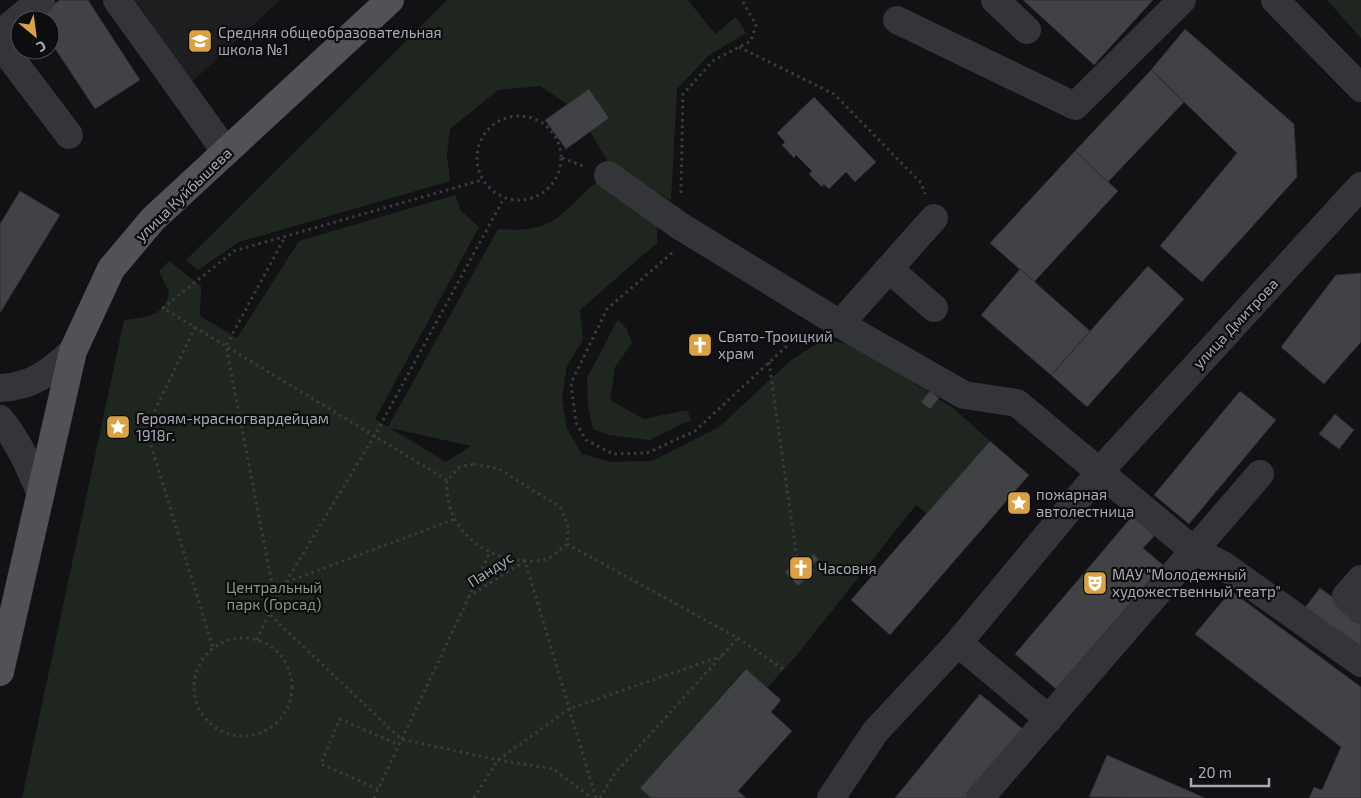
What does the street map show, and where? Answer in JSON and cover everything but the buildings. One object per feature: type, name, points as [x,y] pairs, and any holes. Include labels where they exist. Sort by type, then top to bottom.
[{"type":"main road","name":"улица Куйбышева","points":[[0,672],[73,352],[112,269],[153,219],[390,0]]},
{"type":"street","points":[[0,34],[41,0]]},
{"type":"street","points":[[117,0],[226,152]]},
{"type":"street","points":[[995,0],[1027,30]]},
{"type":"street","points":[[897,20],[1075,106],[1182,0]]},
{"type":"street","points":[[1274,0],[1361,88]]},
{"type":"street","points":[[0,44],[69,135]]},
{"type":"street","points":[[608,175],[687,230],[831,318],[964,395],[1017,403],[1105,466],[1193,550],[1223,564],[1361,663]]},
{"type":"street","name":"улица Дмитрова","points":[[831,798],[875,732],[958,643],[1105,466],[1361,186]]},
{"type":"street","points":[[831,318],[889,269],[934,218]]},
{"type":"street","points":[[889,269],[934,308]]},
{"type":"street","points":[[0,388],[28,384],[54,370],[73,352]]},
{"type":"street","points":[[0,419],[11,432],[23,453],[40,492]]},
{"type":"street","points":[[980,798],[1260,474]]},
{"type":"street","points":[[1361,578],[1346,596],[1361,610]]},
{"type":"street","points":[[958,643],[1048,719]]},
{"type":"path","points":[[742,0],[756,25],[751,42],[714,60],[683,94],[687,230],[607,309],[571,383],[576,423],[586,440],[613,454],[647,453],[695,431],[769,362],[831,318]]},
{"type":"path","points":[[740,47],[834,94],[921,183],[934,218]]},
{"type":"path","points":[[518,115],[533,118],[545,124],[554,133],[560,145],[562,158],[557,178],[545,193],[533,199],[518,201],[504,198],[491,191],[482,180],[477,166],[477,151],[482,138],[492,126],[504,118],[518,115]]},
{"type":"path","points":[[447,480],[163,308],[234,251],[482,180]]},
{"type":"path","points":[[257,640],[285,582],[375,436],[504,198]]},
{"type":"path","points":[[275,600],[226,346],[285,237]]},
{"type":"path","points":[[195,327],[146,430],[213,648]]},
{"type":"path","points":[[769,362],[797,560]]},
{"type":"path","points":[[474,464],[499,468],[560,507],[568,525],[567,544],[548,558],[524,561],[500,558],[473,542],[455,520],[446,496],[447,480],[460,467],[474,464]]},
{"type":"path","points":[[285,582],[455,520]]},
{"type":"path","points":[[567,544],[738,638],[783,669]]},
{"type":"path","points":[[374,798],[490,552]]},
{"type":"path","points":[[524,561],[598,798]]},
{"type":"path","name":"Пандус","points":[[468,597],[524,561]]},
{"type":"path","points":[[270,615],[401,740],[553,769],[592,798]]},
{"type":"path","points":[[242,638],[257,640],[271,647],[282,658],[289,672],[292,687],[289,702],[282,716],[271,727],[255,734],[238,736],[222,731],[208,722],[198,708],[194,692],[195,675],[202,660],[213,648],[226,641],[242,638]]},
{"type":"path","points":[[598,798],[614,773],[738,638]]},
{"type":"path","points":[[474,798],[498,760],[569,709],[722,656]]},
{"type":"path","points":[[378,789],[322,764],[340,719],[398,745]]},
{"type":"shaded area","name":"Средняя общеобразовательная школа №1","points":[[135,0],[280,0],[192,82]]},
{"type":"green space","points":[[447,0],[688,0],[715,34],[736,17],[746,33],[708,56],[677,89],[671,201],[608,162],[590,131],[609,117],[589,89],[567,104],[540,86],[498,90],[450,129],[447,155],[450,181],[239,242],[198,270],[186,260]]},
{"type":"green space","points":[[1327,0],[1361,0],[1361,38]]},
{"type":"green space","name":"Центральный парк (Горсад)","points":[[600,179],[657,222],[657,243],[580,310],[583,340],[567,366],[562,398],[567,429],[582,454],[611,462],[652,461],[719,427],[790,361],[816,344],[835,341],[858,347],[953,408],[990,441],[927,514],[916,505],[796,656],[767,688],[745,669],[640,788],[651,798],[22,798],[124,320],[153,314],[164,306],[169,292],[159,271],[169,261],[201,286],[200,316],[237,338],[299,241],[455,195],[461,211],[479,227],[375,419],[388,427],[498,229],[518,230],[546,224],[566,211]],"holes":[[[390,428],[471,446],[446,462]]]},
{"type":"green space","points":[[618,319],[626,328],[632,343],[615,367],[610,400],[644,419],[687,410],[691,420],[649,440],[609,435],[593,429],[588,407],[587,378]]},
{"type":"place","name":"Средняя общеобразовательная школа №1","points":[[200,41]]},
{"type":"place","name":"Свято-Троицкий храм","points":[[700,345]]},
{"type":"place","name":"Героям-красногвардейцам 1918г.","points":[[118,427]]},
{"type":"place","name":"пожарная автолестница","points":[[1019,503]]},
{"type":"place","name":"Часовня","points":[[801,568]]},
{"type":"place","name":"МАУ \"Молодежный художественный театр\"","points":[[1095,583]]}]
